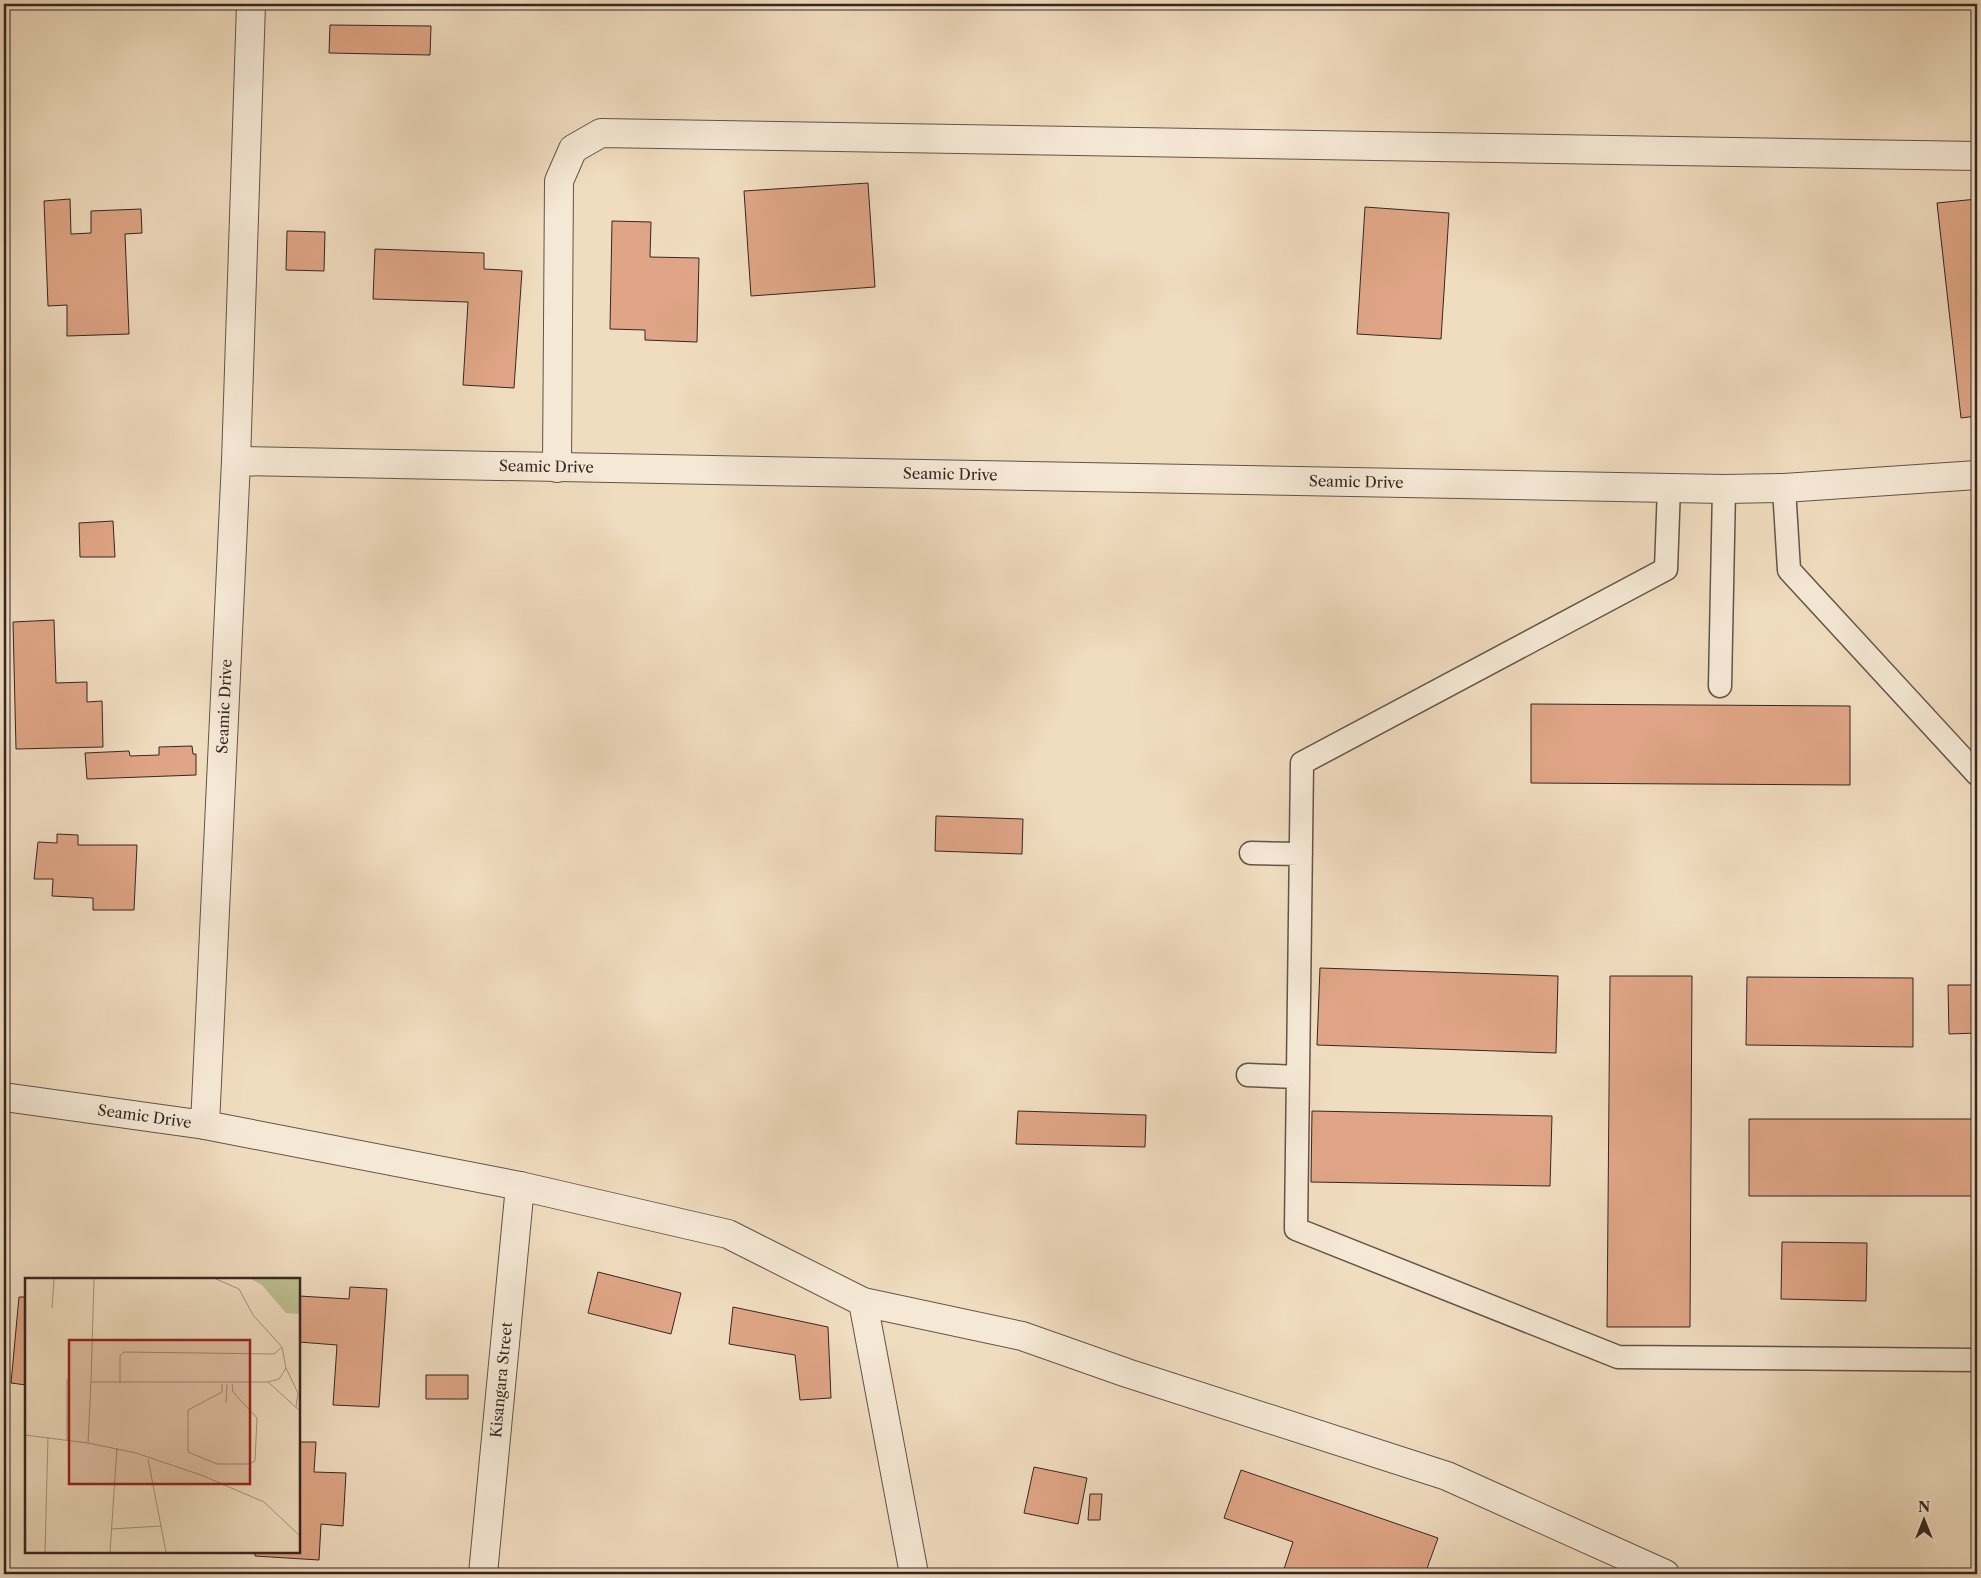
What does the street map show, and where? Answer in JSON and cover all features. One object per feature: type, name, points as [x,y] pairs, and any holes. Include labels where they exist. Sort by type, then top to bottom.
[{"type":"street","points":[[236,462],[250,4]]},
{"type":"street","points":[[557,468],[559,181],[573,149],[602,133],[1977,156]]},
{"type":"street","name":"Seamic Drive","points":[[4,1097],[205,1125],[236,462],[1724,489],[1784,488],[1977,475]]},
{"type":"street","points":[[205,1125],[520,1186],[728,1234],[864,1302],[1022,1336],[1127,1373],[1447,1476],[1664,1574]]},
{"type":"street","name":"Kisangara Street","points":[[483,1574],[520,1186]]},
{"type":"street","points":[[864,1302],[914,1574]]},
{"type":"lane","points":[[1669,487],[1666,568],[1302,763],[1296,1229],[1618,1357],[1977,1360]]},
{"type":"lane","points":[[1784,488],[1789,570],[1977,774]]},
{"type":"lane","points":[[1720,686],[1724,489]]},
{"type":"lane","points":[[1251,852],[1301,854]]},
{"type":"lane","points":[[1248,1075],[1298,1077]]},
{"type":"building","points":[[330,25],[431,26],[430,55],[329,53]]},
{"type":"building","points":[[868,183],[875,287],[751,296],[744,191]]},
{"type":"building","points":[[70,199],[71,234],[91,233],[91,211],[141,209],[142,233],[125,234],[129,334],[67,336],[67,305],[48,306],[44,201]]},
{"type":"building","points":[[1977,199],[1977,416],[1961,418],[1937,203]]},
{"type":"building","points":[[1365,207],[1449,213],[1441,339],[1357,334]]},
{"type":"building","points":[[612,221],[651,222],[650,257],[699,258],[697,342],[645,340],[645,330],[610,329]]},
{"type":"building","points":[[287,231],[325,232],[324,271],[286,270]]},
{"type":"building","points":[[375,249],[484,253],[484,269],[522,271],[514,388],[463,385],[468,302],[373,299]]},
{"type":"building","points":[[113,521],[115,557],[80,557],[79,523]]},
{"type":"building","points":[[54,620],[56,683],[87,682],[87,702],[102,701],[103,747],[16,749],[13,622]]},
{"type":"building","points":[[1531,704],[1850,706],[1850,785],[1531,783]]},
{"type":"building","points":[[192,746],[193,754],[196,754],[196,775],[87,779],[85,753],[129,751],[130,756],[159,755],[159,747]]},
{"type":"building","points":[[936,816],[1023,819],[1022,854],[935,851]]},
{"type":"building","points":[[57,834],[78,835],[78,845],[137,845],[134,910],[93,910],[93,898],[52,896],[53,879],[34,879],[38,842],[57,843]]},
{"type":"building","points":[[1320,968],[1558,976],[1556,1053],[1317,1045]]},
{"type":"building","points":[[1610,976],[1692,976],[1690,1327],[1607,1327]]},
{"type":"building","points":[[1747,977],[1913,978],[1913,1047],[1746,1045]]},
{"type":"building","points":[[1948,985],[1977,985],[1977,1033],[1949,1034]]},
{"type":"building","points":[[1018,1111],[1146,1115],[1145,1147],[1016,1144]]},
{"type":"building","points":[[1312,1111],[1552,1116],[1550,1186],[1311,1182]]},
{"type":"building","points":[[1749,1119],[1977,1119],[1977,1196],[1749,1196]]},
{"type":"building","points":[[1782,1242],[1867,1243],[1866,1301],[1781,1299]]},
{"type":"building","points":[[598,1272],[681,1293],[671,1334],[588,1313]]},
{"type":"building","points":[[350,1287],[387,1289],[379,1407],[333,1405],[337,1345],[300,1342],[300,1296],[349,1299]]},
{"type":"building","points":[[19,1297],[25,1297],[25,1385],[11,1383]]},
{"type":"building","points":[[733,1307],[828,1327],[831,1398],[800,1400],[795,1355],[729,1344]]},
{"type":"building","points":[[426,1375],[468,1375],[468,1399],[426,1399]]},
{"type":"building","points":[[300,1442],[316,1442],[314,1472],[346,1473],[343,1526],[321,1524],[319,1560],[255,1556],[255,1553],[300,1553]]},
{"type":"building","points":[[1034,1467],[1087,1478],[1078,1524],[1024,1513]]},
{"type":"building","points":[[1241,1470],[1438,1538],[1425,1574],[1298,1574],[1284,1569],[1293,1542],[1224,1518]]},
{"type":"building","points":[[1090,1494],[1102,1494],[1100,1520],[1088,1520]]}]
